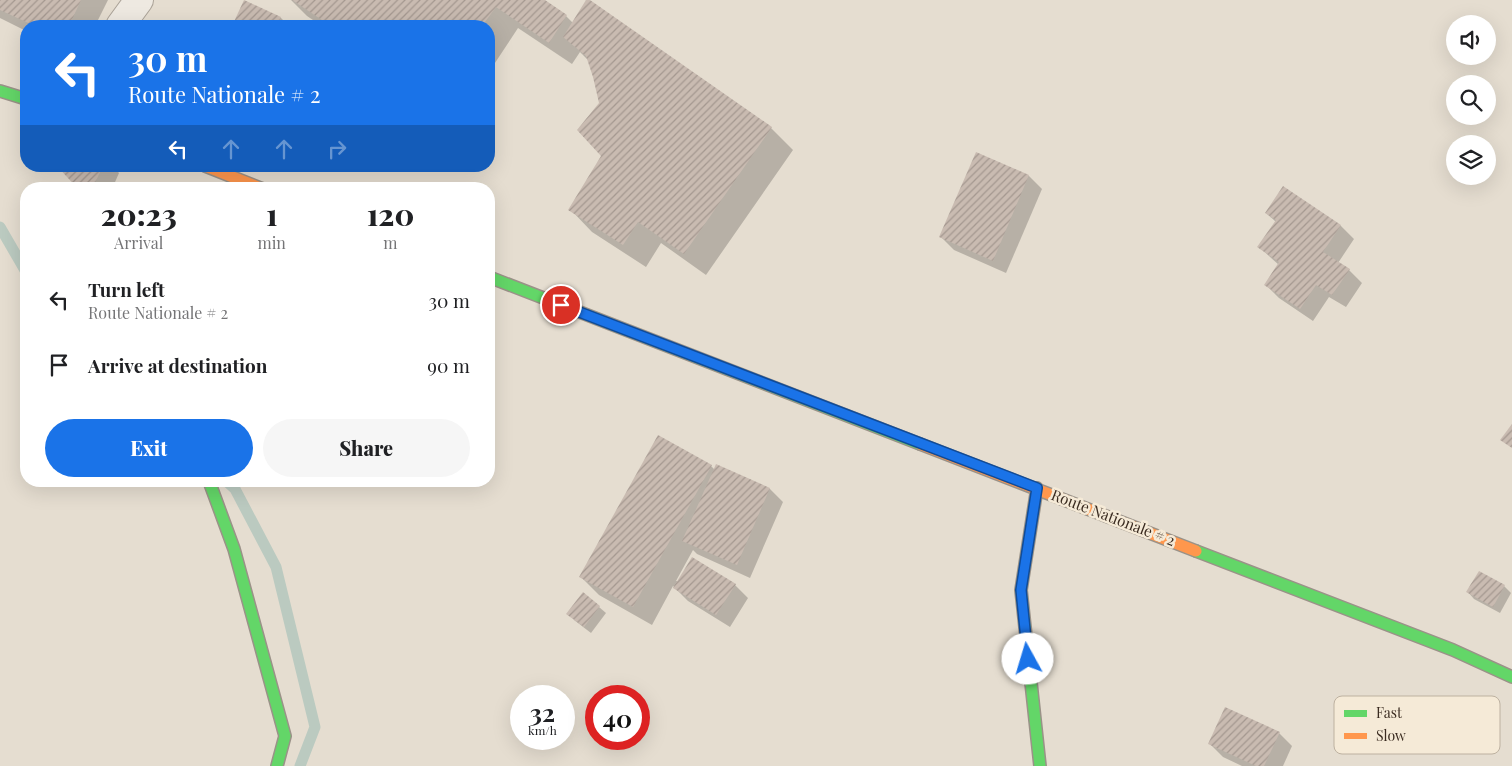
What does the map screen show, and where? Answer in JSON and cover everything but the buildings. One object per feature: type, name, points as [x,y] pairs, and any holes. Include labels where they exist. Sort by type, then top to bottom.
[{"type":"main road","points":[[0,91],[20,97]]},
{"type":"main road","points":[[220,172],[245,182]]},
{"type":"main road","name":"Route Nationale # 2","points":[[495,279],[1453,650],[1512,677]]},
{"type":"main road","points":[[211,487],[234,549],[285,736],[277,766]]},
{"type":"main road","points":[[1037,488],[1021,590],[1040,766]]},
{"type":"street","points":[[124,20],[139,0]]},
{"type":"waterway","points":[[0,227],[20,262]]},
{"type":"waterway","points":[[233,487],[276,567],[315,727],[300,766]]},
{"type":"traffic: fast","points":[[0,91],[20,97]]},
{"type":"traffic: fast","points":[[495,279],[920,444]]},
{"type":"traffic: fast","points":[[211,487],[234,549],[285,736],[277,766]]},
{"type":"traffic: fast","points":[[1037,488],[1021,590],[1040,766]]},
{"type":"traffic: fast","points":[[1196,551],[1453,650],[1512,677]]},
{"type":"traffic: slow","points":[[220,172],[245,182]]},
{"type":"traffic: slow","points":[[920,444],[1196,551]]},
{"type":"route","points":[[561,305],[1037,488],[1021,590],[1028,659]]}]
